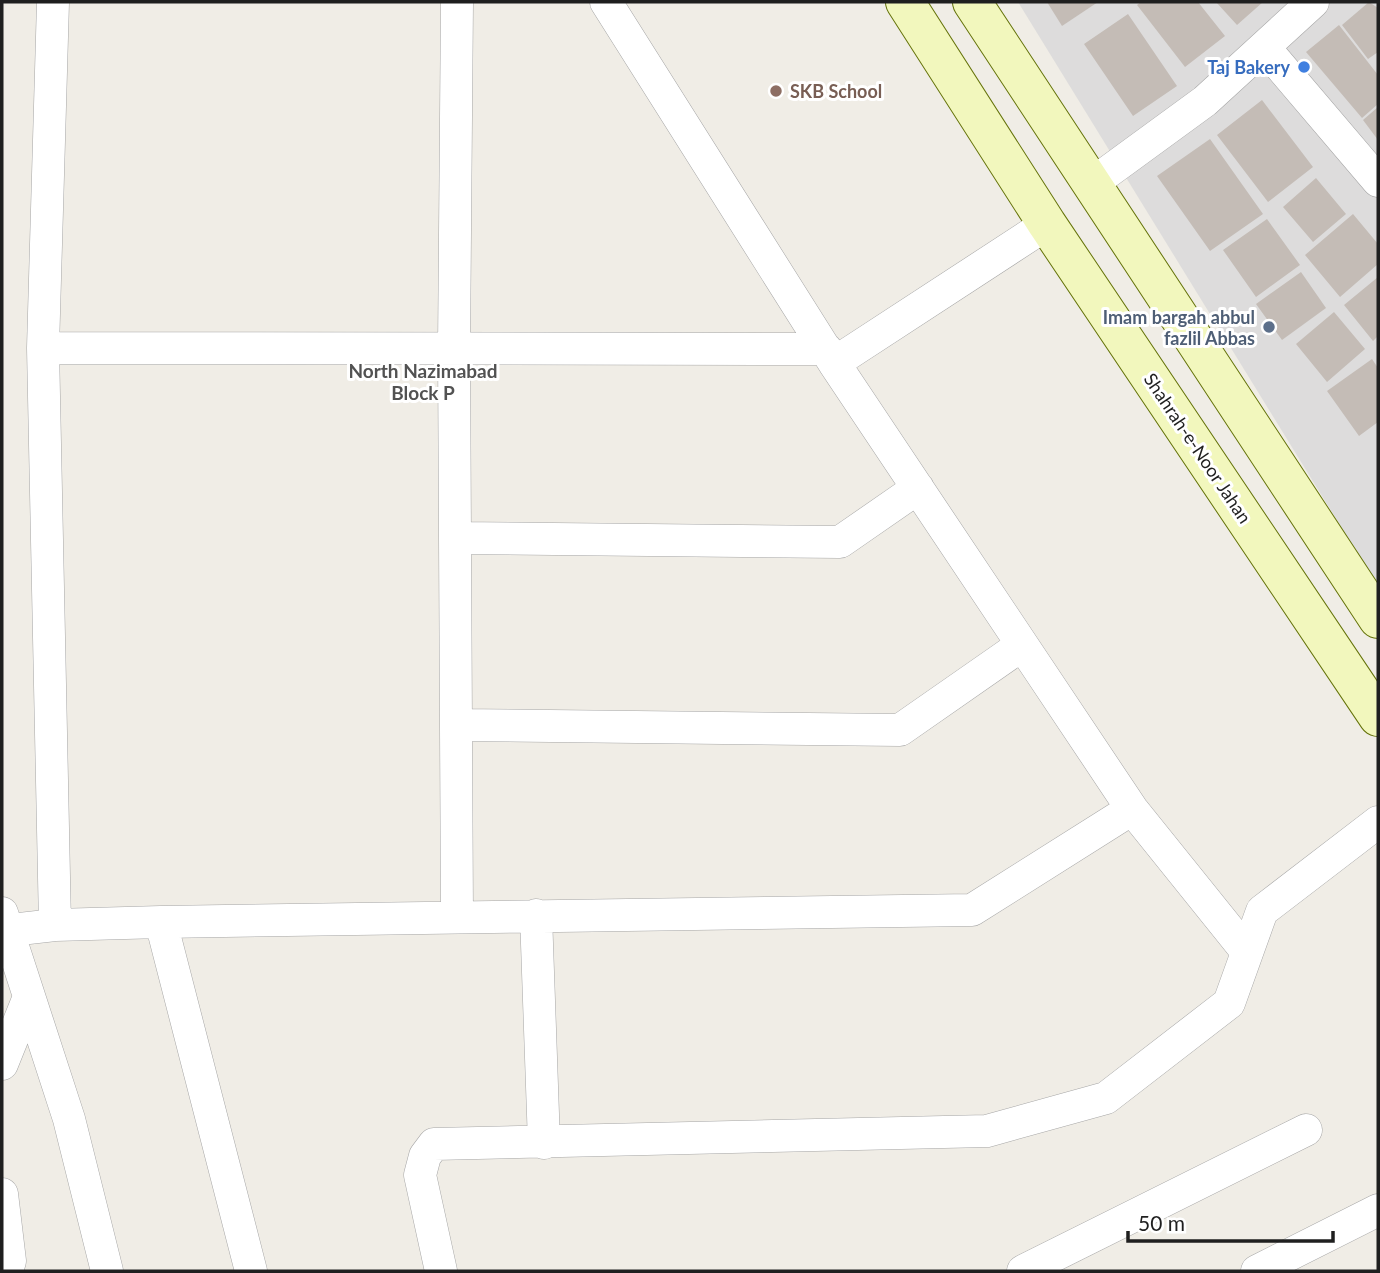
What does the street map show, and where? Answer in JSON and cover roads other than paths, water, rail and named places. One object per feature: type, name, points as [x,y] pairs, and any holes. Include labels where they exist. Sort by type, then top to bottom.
[{"type":"main road","name":"Shahrah-e-Noor Jahan","points":[[905,2],[1047,224],[1378,717]]},
{"type":"main road","points":[[972,2],[1378,619]]},
{"type":"main road","points":[[976,114],[1025,82]]},
{"type":"main road","points":[[1118,330],[1165,298]]},
{"type":"street","points":[[53,2],[43,348],[55,925]]},
{"type":"street","points":[[457,2],[454,349],[457,916]]},
{"type":"street","points":[[606,2],[830,356],[1132,809],[1247,952]]},
{"type":"street","points":[[1090,185],[1205,101],[1313,2]]},
{"type":"street","points":[[1264,47],[1378,181]]},
{"type":"street","points":[[43,348],[454,349],[830,356],[1047,224]]},
{"type":"street","points":[[455,538],[840,542],[918,488]]},
{"type":"street","points":[[456,725],[900,730],[1022,645]]},
{"type":"street","points":[[107,1271],[69,1119],[4,925],[972,909],[1132,809]]},
{"type":"street","points":[[441,1271],[420,1175],[425,1156],[434,1144],[973,1131],[1000,1127],[1106,1098],[1228,1003],[1262,911],[1378,822]]},
{"type":"street","points":[[536,915],[544,1143]]},
{"type":"street","points":[[161,922],[251,1271]]},
{"type":"street","points":[[2,1064],[29,997]]},
{"type":"street","points":[[1023,1271],[1306,1130]]},
{"type":"street","points":[[2,1194],[10,1268]]},
{"type":"street","points":[[1257,1271],[1378,1210]]},
{"type":"place","name":"Taj Bakery","points":[[1304,67]]},
{"type":"place","name":"SKB School","points":[[776,91]]},
{"type":"place","name":"Imam bargah abbul fazlil Abbas","points":[[1269,327]]},
{"type":"district","name":"North Nazimabad Block P","points":[[423,381]]}]
